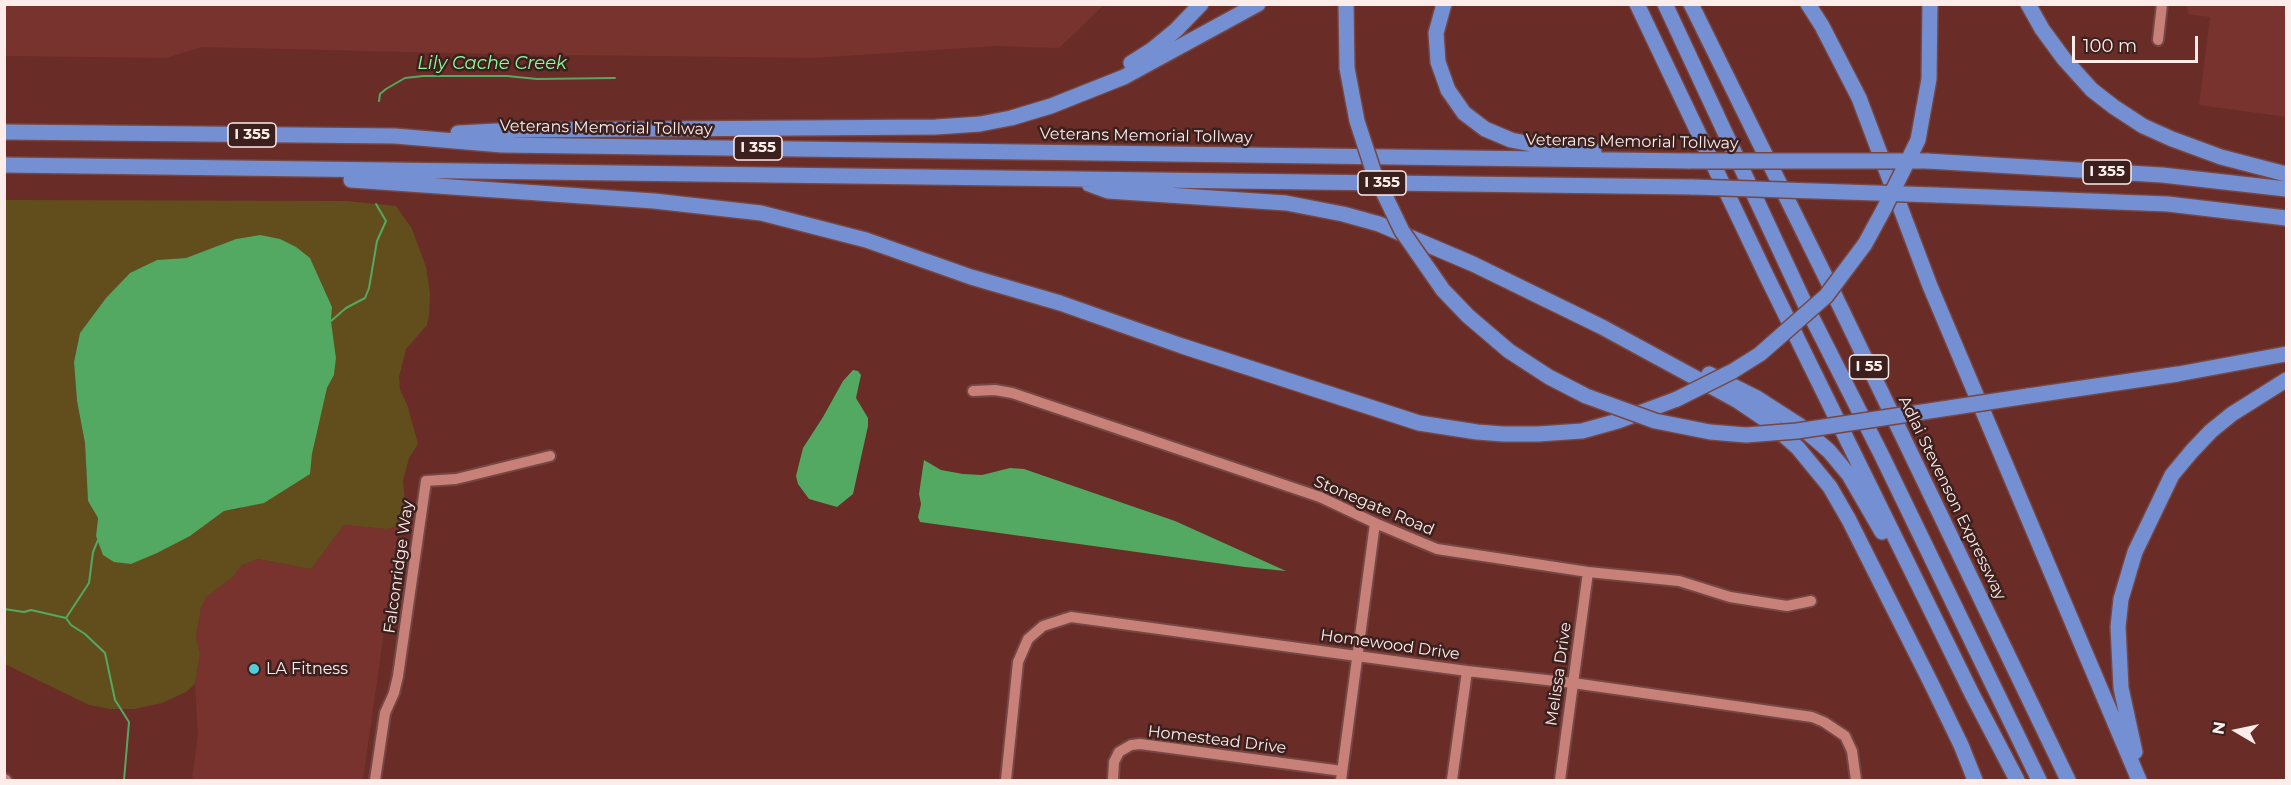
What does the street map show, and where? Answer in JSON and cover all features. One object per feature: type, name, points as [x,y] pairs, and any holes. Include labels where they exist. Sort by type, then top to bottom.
[{"type":"highway","points":[[1072,99],[1153,49],[1176,30],[1201,4]]},
{"type":"highway","points":[[395,136],[516,130],[936,127],[980,124],[1011,118],[1072,99],[1124,77],[1258,4]]},
{"type":"highway","points":[[1346,4],[1347,68],[1357,121],[1374,173],[1402,231],[1443,290],[1468,316],[1509,351],[1549,377],[1586,396],[1655,421],[1701,431],[1746,435],[1797,431],[2178,374],[2286,354]]},
{"type":"highway","points":[[1444,4],[1436,33],[1436,53],[1440,71],[1451,96],[1474,122],[1498,136],[1524,143],[1568,149],[1647,154],[1683,161]]},
{"type":"highway","points":[[1630,4],[1672,85],[1684,102]]},
{"type":"highway","points":[[1637,4],[1766,275],[1925,598],[2018,780]]},
{"type":"highway","name":"I 55","points":[[1665,4],[1804,302],[1881,454],[2039,780]]},
{"type":"highway","name":"Adlai Stevenson Expressway","points":[[1691,4],[1830,285],[2069,780]]},
{"type":"highway","points":[[1808,4],[1822,26],[1859,98],[1930,286],[2141,780]]},
{"type":"highway","points":[[210,169],[654,201],[761,213],[866,240],[971,277],[1060,303],[1182,346],[1299,382],[1419,423],[1466,430],[1538,434],[1582,431],[1618,421],[1677,399],[1733,371],[1760,354],[1826,296],[1865,244],[1918,140],[1929,79],[1930,4]]},
{"type":"highway","points":[[2028,4],[2042,29],[2064,59],[2092,90],[2114,107],[2143,126],[2172,139],[2221,158],[2286,174]]},
{"type":"highway","name":"Veterans Memorial Tollway","points":[[4,132],[395,136],[502,145],[1683,161],[1927,161],[2162,175],[2286,189]]},
{"type":"highway","name":"I 355","points":[[4,165],[1693,187],[2168,204],[2286,218]]},
{"type":"highway","points":[[1072,179],[1108,190],[1286,203],[1343,214],[1379,224],[1473,264],[1602,327],[1738,401],[1769,422],[1813,465],[1830,487],[1849,520],[1961,745],[1975,780]]},
{"type":"highway","points":[[1602,327],[1698,368],[1757,398],[1799,424],[1829,451],[1849,475],[1925,598]]},
{"type":"highway","points":[[2141,780],[2126,713],[2119,660],[2118,627],[2121,599],[2134,552],[2172,475],[2192,451],[2232,414],[2286,380]]},
{"type":"street","points":[[2158,40],[2162,4]]},
{"type":"street","name":"Stonegate Road","points":[[973,391],[995,390],[1012,393],[1320,497],[1437,549],[1588,572],[1679,581],[1730,597],[1787,606],[1810,601]]},
{"type":"street","name":"Falconridge Way","points":[[375,780],[385,713],[394,693],[398,676],[426,481],[456,479],[550,456]]},
{"type":"street","points":[[1342,776],[1375,523]]},
{"type":"street","name":"Melissa Drive","points":[[1560,780],[1588,572]]},
{"type":"street","name":"Homewood Drive","points":[[1006,780],[1018,662],[1028,639],[1043,626],[1071,617],[1812,717],[1845,736],[1852,752],[1856,780]]},
{"type":"street","points":[[1452,780],[1467,671]]},
{"type":"street","name":"Homestead Drive","points":[[1113,780],[1114,762],[1119,752],[1131,745],[1140,744],[1342,776]]},
{"type":"shaded area","points":[[5,4],[1104,5],[1059,48],[996,46],[813,58],[202,47],[166,58],[5,56]]},
{"type":"shaded area","points":[[2187,5],[2286,5],[2286,117],[2199,105],[2210,17],[2188,14]]},
{"type":"shaded area","points":[[4,200],[347,201],[396,206],[412,229],[426,267],[430,293],[427,325],[406,349],[399,377],[400,390],[407,404],[418,444],[409,458],[403,481],[405,502],[399,526],[387,529],[344,525],[311,569],[258,559],[242,565],[233,577],[206,597],[201,608],[196,637],[200,653],[195,684],[186,692],[162,703],[134,709],[110,709],[89,705],[5,664]],"holes":[[[260,235],[310,258],[332,307],[331,321],[336,358],[334,375],[327,388],[312,454],[310,474],[239,509],[224,511],[190,536],[96,536],[98,518],[88,501],[85,443],[77,401],[74,362],[80,333],[106,298],[130,274],[157,260],[186,258],[236,239]]]},
{"type":"shaded area","points":[[260,235],[280,239],[296,247],[310,258],[332,307],[331,321],[336,358],[334,375],[327,388],[312,454],[310,474],[264,503],[224,511],[190,536],[157,553],[131,564],[114,562],[103,555],[96,536],[98,518],[88,501],[85,443],[77,401],[74,362],[80,333],[106,298],[130,273],[157,260],[186,258],[236,239]]},
{"type":"shaded area","points":[[853,370],[858,371],[861,375],[856,398],[868,418],[868,426],[853,494],[837,507],[809,499],[798,484],[796,476],[803,448],[843,381]]},
{"type":"shaded area","points":[[924,460],[941,470],[963,474],[982,475],[1010,468],[1024,469],[1175,521],[1286,571],[920,522],[918,517],[921,504],[919,494]]},
{"type":"shaded area","points":[[344,525],[387,529],[399,526],[363,780],[192,780],[198,734],[195,684],[200,653],[196,637],[202,603],[206,597],[233,577],[242,565],[258,559],[311,569]]},
{"type":"waterway","name":"Lily Cache Creek","points":[[379,101],[380,94],[405,78],[423,76],[507,76],[537,79],[615,78]]},
{"type":"waterway","name":"Lily Cache Creek","points":[[331,321],[346,308],[365,298],[369,288],[377,241],[386,221],[376,204]]},
{"type":"waterway","name":"Lily Cache Creek","points":[[66,618],[89,583],[93,552],[98,540]]},
{"type":"waterway","points":[[4,609],[24,612],[31,610],[66,618],[71,625],[85,634],[105,653],[115,700],[129,722],[124,780]]},
{"type":"place","name":"LA Fitness","points":[[254,669]]}]
